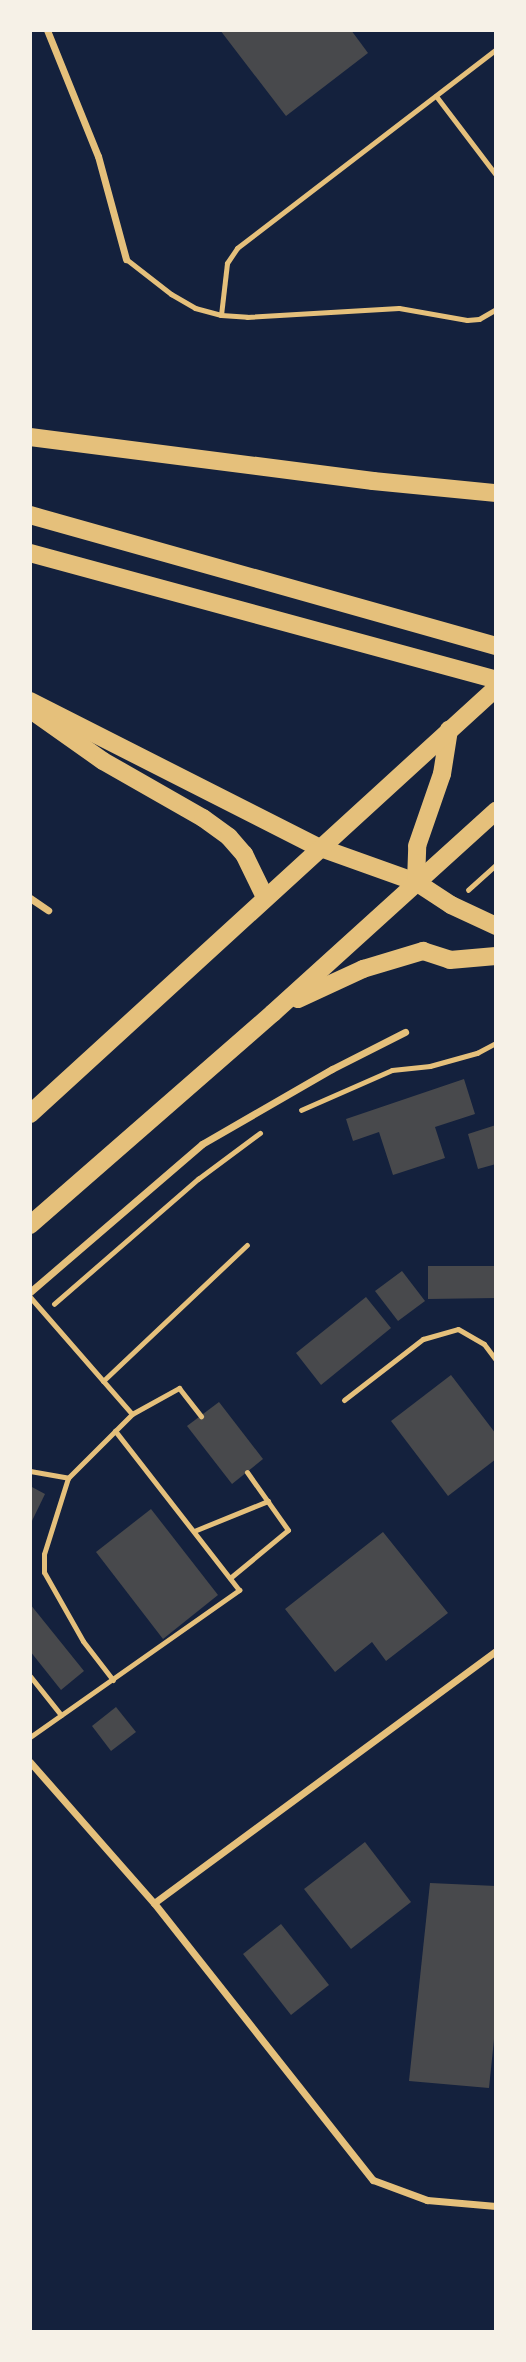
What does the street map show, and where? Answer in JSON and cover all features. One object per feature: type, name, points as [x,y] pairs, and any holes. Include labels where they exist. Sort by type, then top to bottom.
[{"type":"main road","points":[[30,437],[347,478],[496,493]]},
{"type":"main road","points":[[30,514],[496,646]]},
{"type":"main road","points":[[30,553],[496,680]]},
{"type":"main road","points":[[30,1114],[496,688]]},
{"type":"main road","points":[[30,701],[318,848],[416,882],[451,905],[496,926]]},
{"type":"main road","points":[[30,709],[103,761],[203,818],[229,837],[244,854],[265,897]]},
{"type":"main road","points":[[416,882],[417,846],[442,774],[449,730]]},
{"type":"main road","points":[[30,1225],[273,1013],[496,811]]},
{"type":"main road","points":[[273,1013],[363,969],[422,951],[450,960],[496,956]]},
{"type":"street","points":[[47,30],[98,156],[126,258]]},
{"type":"street","points":[[30,898],[48,910]]},
{"type":"street","points":[[30,1292],[202,1144],[332,1069],[405,1032]]},
{"type":"street","points":[[154,1903],[496,1651]]},
{"type":"street","points":[[30,1762],[154,1903],[373,2180],[427,2200],[496,2206]]},
{"type":"lane","points":[[221,315],[227,263],[237,248],[496,49]]},
{"type":"lane","points":[[436,96],[496,175]]},
{"type":"lane","points":[[126,258],[171,294],[195,308],[221,315],[247,317],[399,308],[467,320],[493,315],[496,309]]},
{"type":"lane","points":[[103,1381],[247,1245]]},
{"type":"lane","points":[[30,1297],[132,1414]]},
{"type":"lane","points":[[344,1400],[423,1339],[458,1329],[484,1344],[496,1360]]},
{"type":"lane","points":[[113,1680],[71,1622],[44,1572],[44,1554],[68,1478],[132,1414],[180,1388],[201,1416]]},
{"type":"lane","points":[[30,1737],[239,1590],[116,1431]]},
{"type":"lane","points":[[30,1471],[68,1478]]},
{"type":"lane","points":[[230,1578],[288,1531],[247,1472]]},
{"type":"lane","points":[[194,1531],[268,1501]]},
{"type":"lane","points":[[30,1676],[61,1715]]},
{"type":"path","points":[[293,1114],[392,1070],[430,1066],[477,1053],[496,1043]]},
{"type":"path","points":[[43,1314],[198,1179],[271,1127]]},
{"type":"building","points":[[220,30],[351,30],[368,53],[286,116]]},
{"type":"building","points":[[464,1079],[475,1114],[435,1127],[445,1158],[393,1175],[379,1132],[353,1141],[346,1119]]},
{"type":"building","points":[[496,1125],[496,1164],[478,1169],[468,1134]]},
{"type":"building","points":[[428,1266],[496,1266],[496,1298],[428,1299]]},
{"type":"building","points":[[402,1271],[425,1301],[398,1321],[375,1291]]},
{"type":"building","points":[[366,1297],[391,1328],[321,1385],[296,1353]]},
{"type":"building","points":[[451,1375],[496,1434],[496,1459],[448,1496],[391,1421]]},
{"type":"building","points":[[219,1402],[263,1459],[232,1484],[187,1426]]},
{"type":"building","points":[[30,1486],[45,1494],[30,1525]]},
{"type":"building","points":[[151,1509],[218,1595],[163,1639],[96,1552]]},
{"type":"building","points":[[383,1532],[448,1613],[386,1661],[372,1642],[335,1672],[285,1609]]},
{"type":"building","points":[[30,1604],[84,1671],[61,1690],[30,1651]]},
{"type":"building","points":[[116,1707],[136,1732],[111,1751],[92,1726]]},
{"type":"building","points":[[365,1842],[411,1902],[351,1949],[304,1889]]},
{"type":"building","points":[[430,1883],[496,1886],[496,2020],[489,2088],[409,2081]]},
{"type":"building","points":[[281,1924],[329,1985],[291,2015],[243,1954]]}]
